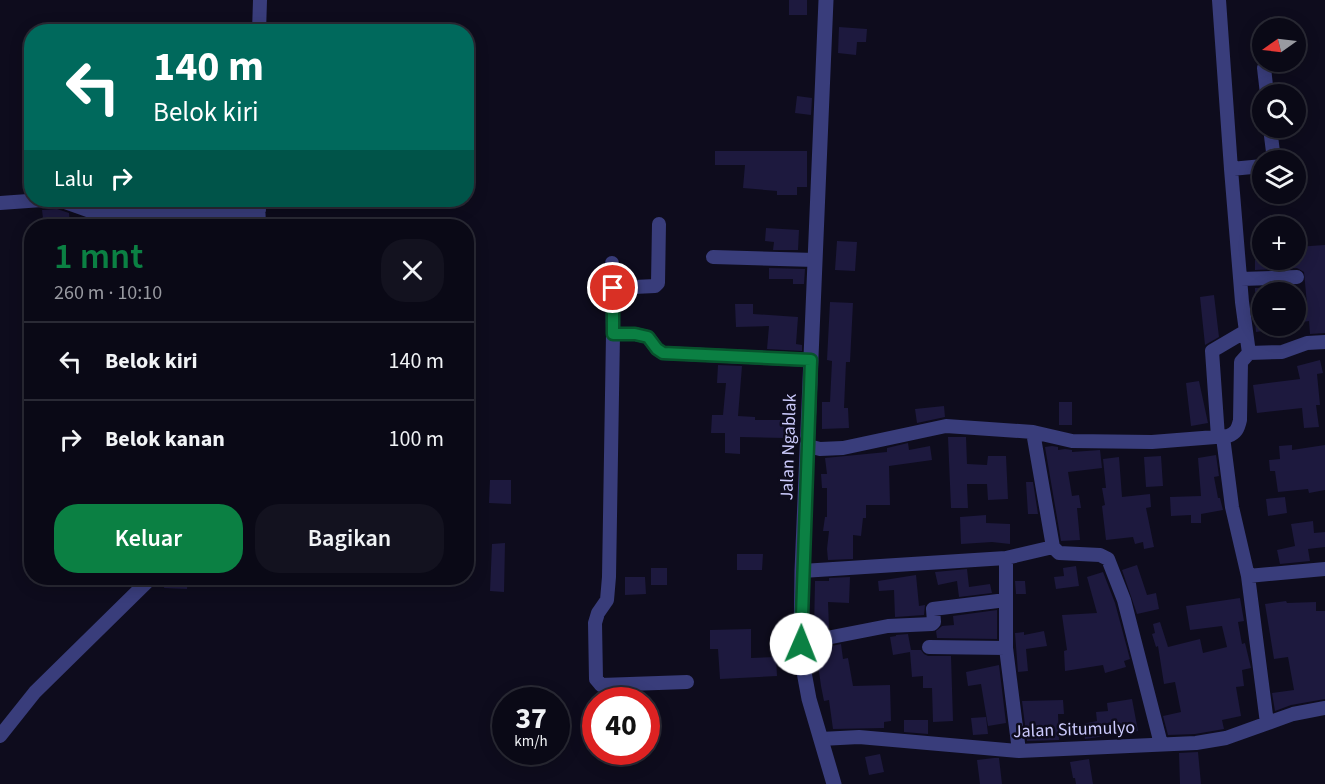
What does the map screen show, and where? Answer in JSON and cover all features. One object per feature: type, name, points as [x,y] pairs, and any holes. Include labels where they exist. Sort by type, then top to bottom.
[{"type":"street","points":[[259,24],[260,0]]},
{"type":"street","name":"Jalan Ngablak","points":[[826,0],[802,571],[801,644],[807,687],[834,784]]},
{"type":"street","points":[[1219,0],[1231,170],[1249,353]]},
{"type":"street","points":[[1231,170],[1252,167]]},
{"type":"street","points":[[0,203],[24,201]]},
{"type":"street","points":[[77,207],[90,212],[199,215],[246,207]]},
{"type":"street","points":[[102,212],[102,219]]},
{"type":"street","points":[[613,288],[656,286],[658,283],[659,224]]},
{"type":"street","points":[[713,257],[815,260]]},
{"type":"street","points":[[612,263],[609,577],[607,600],[598,613],[595,623],[596,679],[601,685],[687,682]]},
{"type":"street","points":[[1241,279],[1297,277]]},
{"type":"street","points":[[1246,331],[1212,351],[1220,437],[1232,507],[1248,576],[1267,723]]},
{"type":"street","points":[[613,334],[635,334],[648,337],[663,353],[811,360]]},
{"type":"street","points":[[808,446],[820,449],[843,448],[946,426],[1034,432],[1072,441],[1152,442],[1220,437],[1234,433],[1239,428],[1241,362],[1249,353],[1282,352],[1308,343],[1325,342]]},
{"type":"street","points":[[1034,432],[1053,547],[1059,553],[1100,555],[1108,559],[1124,600],[1161,744]]},
{"type":"street","points":[[802,571],[1006,558],[1053,547]]},
{"type":"street","points":[[1006,558],[1006,648],[1019,751]]},
{"type":"street","points":[[1248,576],[1325,569]]},
{"type":"street","points":[[0,736],[35,692],[144,585]]},
{"type":"street","points":[[801,644],[888,626],[932,624],[934,609],[1006,600]]},
{"type":"street","points":[[929,647],[1006,648]]},
{"type":"street","name":"Jalan Situmulyo","points":[[821,740],[859,737],[1019,751],[1161,744],[1217,740],[1293,714],[1325,708]]},
{"type":"building","points":[[789,0],[807,0],[807,15],[789,15]]},
{"type":"building","points":[[839,27],[867,29],[866,42],[857,42],[856,55],[838,53]]},
{"type":"building","points":[[797,96],[812,98],[811,115],[795,113]]},
{"type":"building","points":[[715,151],[807,151],[807,187],[797,187],[797,195],[777,195],[777,191],[743,188],[745,165],[715,165]]},
{"type":"building","points":[[57,209],[69,213],[69,219],[43,219],[42,210]]},
{"type":"building","points":[[766,228],[799,230],[798,250],[773,250],[774,242],[765,241]]},
{"type":"building","points":[[837,241],[857,242],[855,271],[835,270]]},
{"type":"building","points":[[1325,245],[1325,333],[1310,334],[1309,321],[1306,321],[1306,282],[1304,272],[1300,270],[1306,270],[1306,246]]},
{"type":"building","points":[[769,268],[805,269],[804,284],[793,284],[793,279],[769,279]]},
{"type":"building","points":[[1214,295],[1219,337],[1205,345],[1200,297]]},
{"type":"building","points":[[830,302],[853,303],[850,362],[846,362],[844,408],[848,408],[849,428],[822,429],[822,402],[830,402],[832,361],[827,360]]},
{"type":"building","points":[[735,304],[753,304],[753,314],[798,317],[796,344],[802,345],[802,351],[767,349],[769,326],[736,327]]},
{"type":"building","points":[[1320,360],[1323,373],[1317,374],[1320,405],[1316,405],[1319,427],[1304,428],[1302,408],[1257,413],[1253,385],[1300,379],[1297,366]]},
{"type":"building","points":[[718,365],[742,366],[738,416],[755,417],[755,420],[785,420],[785,438],[740,437],[740,454],[725,453],[725,433],[711,433],[712,415],[723,415],[726,383],[717,383]]},
{"type":"building","points":[[1199,381],[1208,423],[1191,426],[1186,383]]},
{"type":"building","points":[[1059,402],[1072,402],[1072,425],[1059,425]]},
{"type":"building","points":[[944,406],[945,417],[917,423],[915,409]]},
{"type":"building","points":[[948,437],[966,437],[967,464],[987,465],[988,456],[1006,456],[1008,499],[988,500],[987,484],[967,484],[968,508],[951,508]]},
{"type":"building","points":[[908,443],[909,450],[930,446],[932,460],[889,466],[890,505],[866,505],[866,518],[863,518],[861,536],[853,535],[853,559],[828,560],[829,531],[823,531],[825,517],[827,517],[827,488],[822,488],[821,474],[827,474],[825,458],[887,452],[887,448]]},
{"type":"building","points":[[1292,445],[1292,450],[1325,445],[1325,490],[1309,493],[1308,489],[1278,492],[1275,471],[1270,471],[1269,460],[1280,459],[1279,446]]},
{"type":"building","points":[[1045,447],[1058,447],[1058,450],[1072,450],[1072,452],[1100,450],[1102,468],[1068,472],[1072,496],[1079,495],[1081,508],[1077,508],[1080,540],[1061,541]]},
{"type":"building","points":[[1216,455],[1219,476],[1214,477],[1223,510],[1201,514],[1201,523],[1191,523],[1191,515],[1171,516],[1170,497],[1201,496],[1198,458]]},
{"type":"building","points":[[1161,456],[1163,486],[1146,487],[1144,457]]},
{"type":"building","points":[[1119,457],[1122,497],[1150,494],[1151,507],[1146,508],[1154,547],[1144,549],[1143,542],[1135,544],[1133,537],[1106,540],[1102,506],[1105,505],[1102,488],[1106,488],[1103,459]]},
{"type":"building","points":[[490,480],[511,480],[511,504],[489,503]]},
{"type":"building","points":[[1026,482],[1033,482],[1038,514],[1028,514]]},
{"type":"building","points":[[1285,497],[1287,513],[1268,516],[1266,499]]},
{"type":"building","points":[[986,515],[986,523],[1010,524],[1010,544],[992,542],[961,544],[960,517]]},
{"type":"building","points":[[1313,521],[1314,533],[1325,532],[1325,547],[1308,549],[1310,561],[1280,564],[1277,550],[1295,546],[1291,524]]},
{"type":"building","points":[[505,543],[504,592],[490,591],[492,544]]},
{"type":"building","points":[[737,554],[763,554],[762,570],[737,570]]},
{"type":"building","points":[[1137,565],[1147,595],[1156,593],[1159,609],[1137,614],[1122,570]]},
{"type":"building","points":[[1076,566],[1079,586],[1056,589],[1054,577],[1064,576],[1063,568]]},
{"type":"building","points":[[651,568],[667,568],[667,585],[651,585]]},
{"type":"building","points":[[967,569],[969,587],[990,584],[992,593],[959,597],[957,581],[938,585],[935,572]]},
{"type":"building","points":[[1103,572],[1115,603],[1130,659],[1124,661],[1126,667],[1105,673],[1103,665],[1065,671],[1064,651],[1067,650],[1062,615],[1097,613],[1087,577]]},
{"type":"building","points":[[916,575],[919,606],[925,605],[924,615],[895,617],[894,590],[879,591],[878,581]]},
{"type":"building","points":[[625,577],[645,577],[646,594],[625,595]]},
{"type":"building","points":[[850,577],[849,603],[828,602],[829,628],[814,631],[815,581]]},
{"type":"building","points":[[1015,581],[1025,581],[1026,594],[1016,594]]},
{"type":"building","points":[[164,585],[187,585],[187,589],[164,588]]},
{"type":"building","points":[[1240,598],[1244,621],[1238,622],[1242,644],[1245,643],[1251,668],[1242,670],[1244,686],[1236,687],[1241,716],[1222,720],[1224,729],[1195,734],[1168,735],[1163,716],[1181,712],[1175,682],[1164,684],[1158,646],[1156,647],[1152,634],[1155,633],[1153,624],[1160,622],[1168,647],[1200,639],[1203,653],[1227,647],[1222,626],[1190,630],[1186,606]]},
{"type":"building","points":[[1286,601],[1287,603],[1316,602],[1316,611],[1325,611],[1325,699],[1291,705],[1275,711],[1272,693],[1294,690],[1288,657],[1274,659],[1265,604]]},
{"type":"building","points":[[997,610],[997,639],[937,638],[936,631],[942,626],[954,625],[953,616]]},
{"type":"building","points":[[751,629],[751,658],[776,657],[777,676],[720,679],[718,649],[710,649],[710,630]]},
{"type":"building","points":[[777,630],[791,630],[792,647],[776,647]]},
{"type":"building","points":[[1044,631],[1047,646],[1026,649],[1028,671],[1018,672],[1015,633],[1024,632],[1024,635]]},
{"type":"building","points":[[908,634],[911,650],[921,650],[928,656],[951,656],[953,721],[933,722],[932,688],[923,688],[923,676],[912,677],[910,652],[893,655],[890,637]]},
{"type":"building","points":[[841,644],[843,659],[848,658],[853,686],[890,685],[891,721],[884,722],[884,728],[833,729],[829,700],[824,701],[816,649]]},
{"type":"building","points":[[999,665],[1006,723],[988,726],[981,684],[968,686],[966,672]]},
{"type":"building","points":[[1132,699],[1138,731],[1085,739],[1083,724],[1097,721],[1096,712],[1108,711],[1107,703]]},
{"type":"building","points":[[1063,700],[1064,714],[1058,714],[1059,740],[1027,741],[1022,701]]},
{"type":"building","points":[[986,717],[988,734],[973,735],[971,718]]},
{"type":"building","points":[[904,720],[928,720],[928,734],[904,732]]},
{"type":"building","points":[[1198,752],[1201,784],[1180,784],[1179,753]]},
{"type":"building","points":[[880,754],[884,772],[869,775],[865,757]]},
{"type":"building","points":[[999,758],[1002,784],[980,784],[977,760]]},
{"type":"building","points":[[1089,759],[1093,784],[1076,784],[1070,762]]},
{"type":"route","points":[[613,288],[613,334],[635,334],[648,337],[663,353],[811,360],[801,644]]}]
